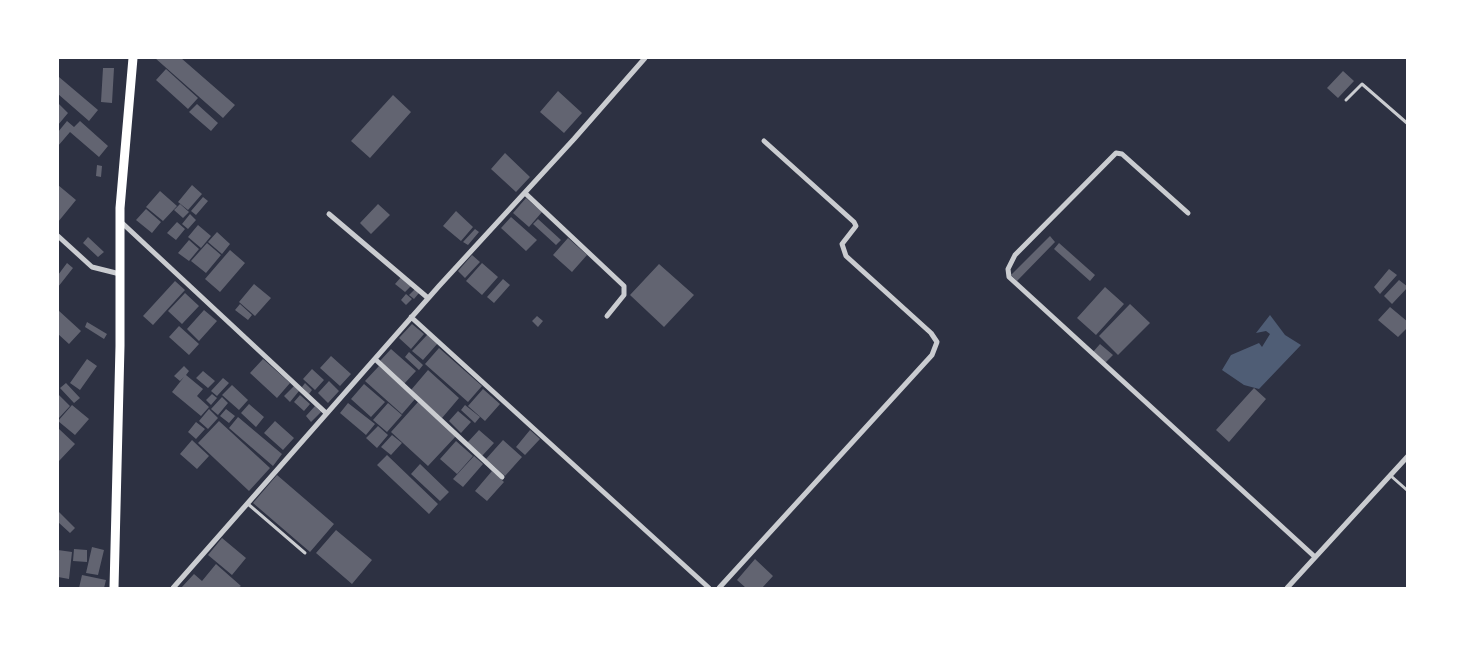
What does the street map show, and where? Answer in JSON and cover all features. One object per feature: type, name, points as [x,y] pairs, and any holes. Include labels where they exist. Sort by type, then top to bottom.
[{"type":"main road","points":[[114,588],[121,181],[133,58]]},
{"type":"street","points":[[173,588],[411,317],[525,193],[644,58]]},
{"type":"street","points":[[719,588],[932,355],[938,342],[931,333],[846,256],[842,244],[856,226],[854,222],[764,141]]},
{"type":"street","points":[[1188,213],[1122,154],[1116,152],[1015,255],[1008,270],[1009,277],[1315,557]]},
{"type":"street","points":[[525,193],[624,286],[624,295],[607,316]]},
{"type":"street","points":[[330,214],[428,298]]},
{"type":"street","points":[[120,221],[326,414]]},
{"type":"street","points":[[58,236],[92,267],[120,274]]},
{"type":"street","points":[[411,317],[709,588]]},
{"type":"street","points":[[375,359],[502,477]]},
{"type":"street","points":[[1287,588],[1408,456]]},
{"type":"lane","points":[[1346,100],[1362,84],[1408,124]]},
{"type":"lane","points":[[1390,475],[1408,491]]},
{"type":"lane","points":[[247,503],[305,553]]},
{"type":"water","points":[[1270,315],[1285,335],[1301,345],[1259,389],[1244,385],[1222,370],[1231,355],[1259,343],[1262,347],[1270,334],[1266,331],[1256,333]]},
{"type":"building","points":[[155,58],[181,58],[235,105],[223,118]]},
{"type":"building","points":[[103,68],[114,68],[112,103],[101,102]]},
{"type":"building","points":[[166,69],[198,98],[188,109],[156,80]]},
{"type":"building","points":[[1343,71],[1354,81],[1338,98],[1327,88]]},
{"type":"building","points":[[59,77],[98,110],[89,121],[58,94]]},
{"type":"building","points":[[558,91],[582,113],[564,133],[540,112]]},
{"type":"building","points":[[393,95],[411,112],[370,158],[351,141]]},
{"type":"building","points":[[58,103],[68,113],[58,125]]},
{"type":"building","points":[[197,104],[218,123],[211,131],[189,112]]},
{"type":"building","points":[[67,121],[74,127],[80,121],[108,146],[99,157],[70,132],[58,146],[58,132]]},
{"type":"building","points":[[505,153],[530,177],[516,192],[491,169]]},
{"type":"building","points":[[97,165],[102,166],[101,177],[96,176]]},
{"type":"building","points":[[58,185],[76,200],[58,222]]},
{"type":"building","points":[[192,185],[202,194],[188,210],[178,202]]},
{"type":"building","points":[[160,191],[177,206],[163,221],[146,207]]},
{"type":"building","points":[[203,197],[208,201],[196,215],[191,211]]},
{"type":"building","points":[[526,198],[542,212],[529,227],[513,213]]},
{"type":"building","points":[[180,204],[189,212],[183,218],[174,210]]},
{"type":"building","points":[[378,204],[390,215],[371,234],[360,223]]},
{"type":"building","points":[[146,209],[161,222],[152,233],[136,220]]},
{"type":"building","points":[[456,211],[473,227],[461,241],[443,226]]},
{"type":"building","points":[[190,214],[196,220],[188,229],[182,224]]},
{"type":"building","points":[[511,217],[537,240],[526,251],[501,228]]},
{"type":"building","points":[[538,219],[561,240],[556,245],[533,224]]},
{"type":"building","points":[[177,222],[185,229],[176,240],[167,233]]},
{"type":"building","points":[[198,225],[211,236],[201,248],[188,237]]},
{"type":"building","points":[[475,229],[479,232],[468,245],[463,242]]},
{"type":"building","points":[[217,232],[230,244],[222,254],[208,242]]},
{"type":"building","points":[[1050,236],[1055,242],[1017,281],[1011,275]]},
{"type":"building","points":[[88,237],[104,252],[98,257],[83,243]]},
{"type":"building","points":[[568,238],[587,255],[572,272],[553,255]]},
{"type":"building","points":[[189,240],[199,249],[189,261],[178,253]]},
{"type":"building","points":[[207,243],[221,255],[206,273],[191,261]]},
{"type":"building","points":[[1059,243],[1095,275],[1090,281],[1054,249]]},
{"type":"building","points":[[230,250],[245,263],[220,292],[205,279]]},
{"type":"building","points":[[472,255],[480,262],[465,278],[458,271]]},
{"type":"building","points":[[67,263],[73,268],[58,287],[58,275]]},
{"type":"building","points":[[482,263],[498,277],[482,295],[466,281]]},
{"type":"building","points":[[659,264],[694,295],[664,327],[630,295]]},
{"type":"building","points":[[1389,269],[1397,275],[1380,294],[1374,287]]},
{"type":"building","points":[[402,276],[412,285],[405,292],[395,284]]},
{"type":"building","points":[[503,279],[510,285],[494,303],[487,297]]},
{"type":"building","points":[[1399,280],[1408,287],[1392,304],[1384,296]]},
{"type":"building","points":[[175,281],[185,290],[153,325],[143,316]]},
{"type":"building","points":[[254,284],[271,298],[255,316],[239,302]]},
{"type":"building","points":[[1105,287],[1124,304],[1096,335],[1077,318]]},
{"type":"building","points":[[415,289],[419,293],[414,299],[409,295]]},
{"type":"building","points":[[185,293],[199,306],[182,324],[168,311]]},
{"type":"building","points":[[406,294],[412,299],[406,305],[401,300]]},
{"type":"building","points":[[240,304],[252,315],[248,320],[235,310]]},
{"type":"building","points":[[1130,304],[1150,323],[1118,355],[1099,336]]},
{"type":"building","points":[[1390,307],[1408,322],[1408,327],[1398,337],[1378,320]]},
{"type":"building","points":[[58,310],[81,331],[69,344],[58,334]]},
{"type":"building","points":[[204,310],[217,321],[199,341],[187,329]]},
{"type":"building","points":[[537,316],[543,321],[538,327],[532,321]]},
{"type":"building","points":[[87,322],[107,334],[104,339],[85,327]]},
{"type":"building","points":[[412,324],[424,334],[411,349],[399,338]]},
{"type":"building","points":[[179,326],[199,344],[189,355],[169,337]]},
{"type":"building","points":[[428,334],[438,343],[423,360],[412,351]]},
{"type":"building","points":[[1100,344],[1113,355],[1105,363],[1093,352]]},
{"type":"building","points":[[439,348],[482,386],[468,402],[425,364]]},
{"type":"building","points":[[391,349],[416,371],[404,384],[379,362]]},
{"type":"building","points":[[409,352],[423,365],[419,370],[405,357]]},
{"type":"building","points":[[331,356],[351,374],[340,386],[320,368]]},
{"type":"building","points":[[87,359],[97,366],[80,390],[70,383]]},
{"type":"building","points":[[263,359],[290,383],[277,398],[250,373]]},
{"type":"building","points":[[184,366],[189,371],[186,375],[203,389],[197,396],[209,407],[201,416],[172,392],[184,377],[180,381],[174,376]]},
{"type":"building","points":[[379,366],[415,399],[402,414],[365,381]]},
{"type":"building","points":[[312,369],[324,380],[315,390],[303,379]]},
{"type":"building","points":[[428,370],[459,398],[442,418],[411,390]]},
{"type":"building","points":[[203,371],[215,381],[208,388],[196,378]]},
{"type":"building","points":[[223,378],[229,383],[217,396],[211,391]]},
{"type":"building","points":[[329,381],[339,391],[328,403],[318,393]]},
{"type":"building","points":[[66,383],[80,398],[74,403],[60,388]]},
{"type":"building","points":[[305,383],[312,390],[309,394],[302,387]]},
{"type":"building","points":[[364,384],[385,402],[371,417],[351,399]]},
{"type":"building","points":[[232,385],[248,400],[239,410],[222,395]]},
{"type":"building","points":[[294,386],[299,391],[290,402],[284,396]]},
{"type":"building","points":[[1254,388],[1266,399],[1229,442],[1216,430]]},
{"type":"building","points":[[483,389],[500,404],[485,421],[468,406]]},
{"type":"building","points":[[58,394],[70,406],[58,419]]},
{"type":"building","points":[[212,394],[217,398],[211,405],[206,400]]},
{"type":"building","points":[[300,395],[310,404],[304,411],[294,402]]},
{"type":"building","points":[[222,397],[228,403],[218,415],[211,409]]},
{"type":"building","points":[[418,402],[456,436],[428,466],[391,432]]},
{"type":"building","points":[[348,403],[375,424],[366,435],[340,413]]},
{"type":"building","points":[[388,403],[402,415],[387,432],[373,420]]},
{"type":"building","points":[[249,404],[264,417],[256,427],[241,413]]},
{"type":"building","points":[[72,405],[89,419],[75,435],[58,421]]},
{"type":"building","points":[[465,405],[480,417],[475,423],[461,410]]},
{"type":"building","points":[[315,406],[321,412],[311,422],[306,416]]},
{"type":"building","points":[[209,409],[218,418],[208,429],[199,421]]},
{"type":"building","points":[[226,409],[235,416],[229,423],[220,416]]},
{"type":"building","points":[[458,411],[471,422],[461,433],[449,421]]},
{"type":"building","points":[[238,417],[282,454],[273,466],[229,428]]},
{"type":"building","points":[[219,421],[270,468],[249,491],[198,443]]},
{"type":"building","points":[[275,421],[294,438],[283,450],[264,433]]},
{"type":"building","points":[[196,422],[205,429],[196,439],[188,432]]},
{"type":"building","points":[[378,426],[388,435],[377,448],[366,438]]},
{"type":"building","points":[[58,428],[75,444],[59,461],[58,459]]},
{"type":"building","points":[[479,430],[494,443],[482,456],[467,443]]},
{"type":"building","points":[[530,430],[540,439],[525,455],[516,447]]},
{"type":"building","points":[[392,435],[402,443],[391,455],[381,447]]},
{"type":"building","points":[[192,440],[209,456],[197,469],[180,454]]},
{"type":"building","points":[[503,440],[522,457],[505,476],[486,459]]},
{"type":"building","points":[[456,441],[473,456],[457,474],[440,459]]},
{"type":"building","points":[[387,455],[438,504],[429,514],[377,465]]},
{"type":"building","points":[[474,456],[483,464],[463,487],[453,479]]},
{"type":"building","points":[[420,464],[449,492],[440,501],[411,474]]},
{"type":"building","points":[[492,471],[504,482],[487,501],[475,491]]},
{"type":"building","points":[[277,475],[334,524],[310,552],[253,503]]},
{"type":"building","points":[[58,511],[75,528],[70,533],[58,522]]},
{"type":"building","points":[[336,530],[372,560],[352,584],[316,553]]},
{"type":"building","points":[[222,538],[246,558],[232,575],[208,555]]},
{"type":"building","points":[[92,547],[104,550],[98,575],[86,573]]},
{"type":"building","points":[[74,549],[87,550],[87,562],[73,561]]},
{"type":"building","points":[[58,550],[72,552],[69,579],[58,577]]},
{"type":"building","points":[[755,559],[773,576],[762,588],[746,588],[737,580]]},
{"type":"building","points":[[216,564],[241,586],[238,588],[181,588],[194,574],[202,581]]},
{"type":"building","points":[[82,575],[106,580],[104,588],[79,588]]}]
